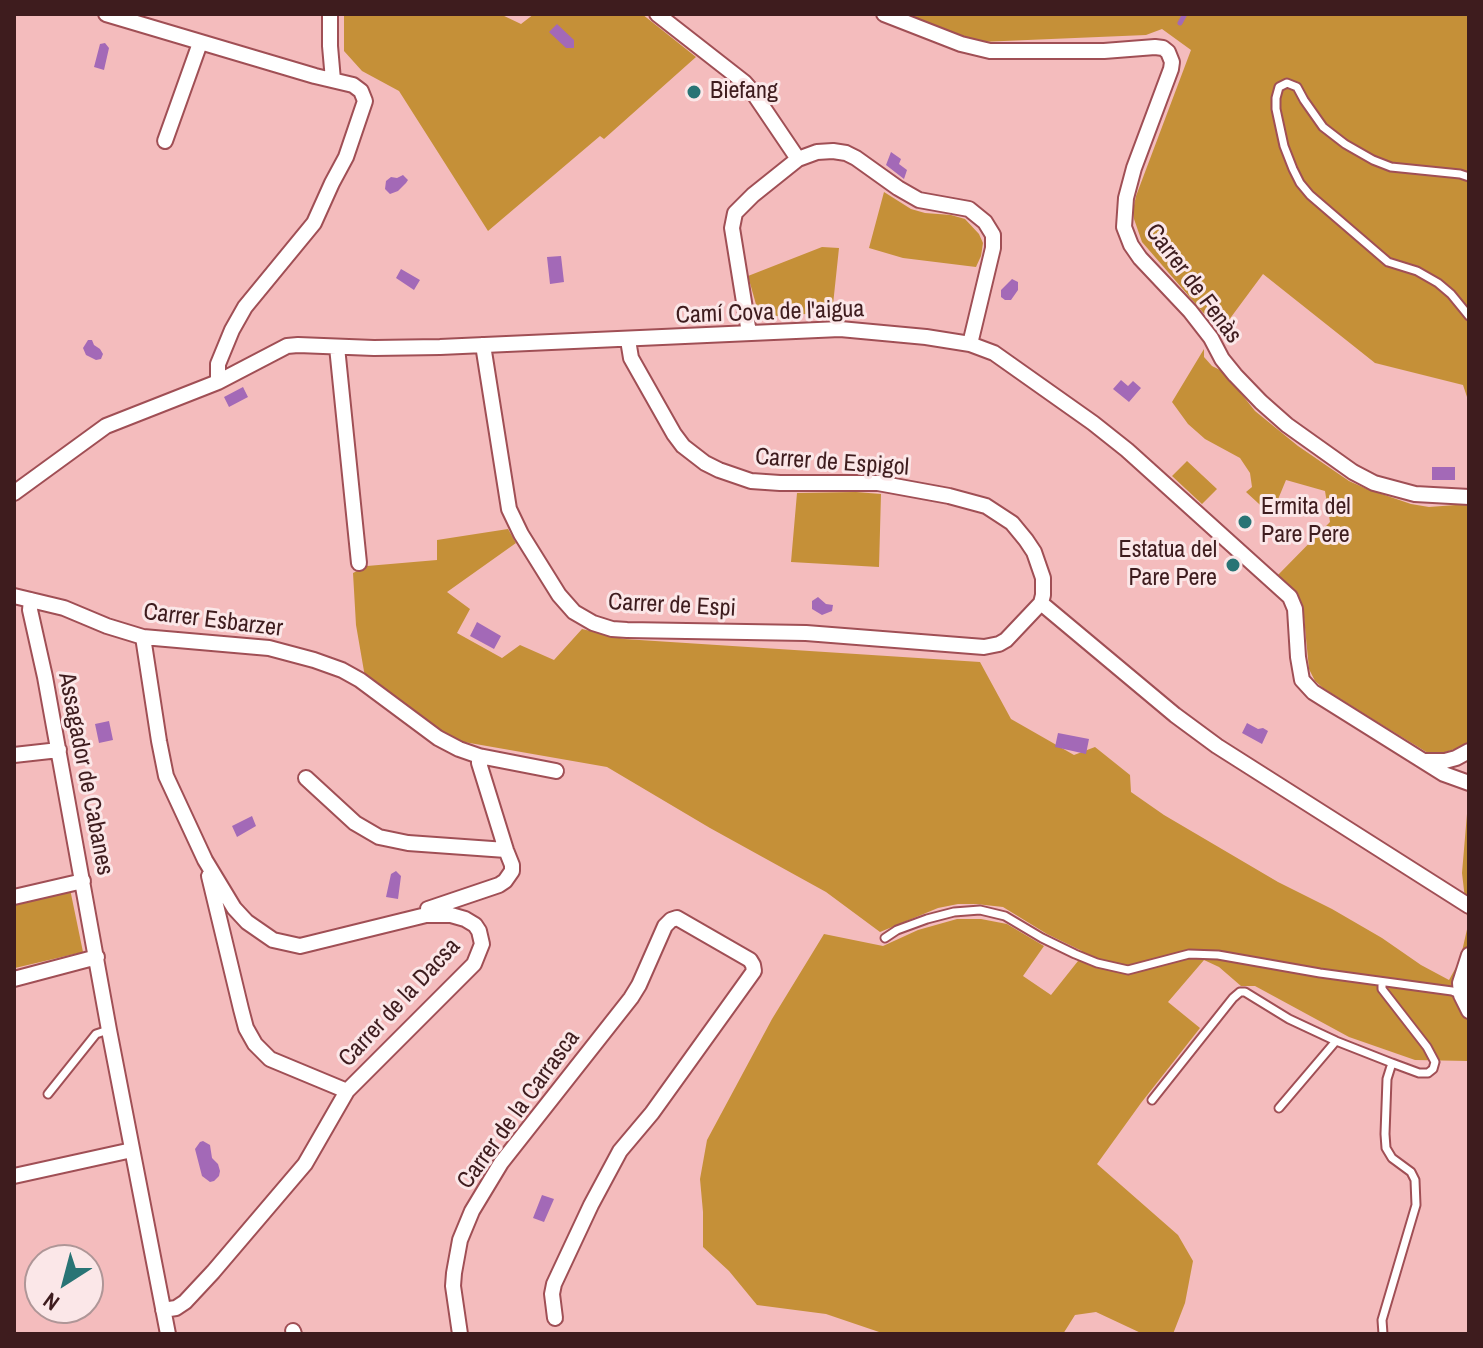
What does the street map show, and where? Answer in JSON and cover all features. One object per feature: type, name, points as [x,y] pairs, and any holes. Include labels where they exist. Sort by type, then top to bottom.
[{"type":"street","points":[[106,14],[353,85],[361,91],[365,101],[351,146],[310,231],[238,318],[218,364],[218,382]]},
{"type":"street","points":[[330,14],[333,80]]},
{"type":"street","points":[[657,14],[744,82],[798,159]]},
{"type":"street","name":"Carrer de Fenàs","points":[[884,14],[973,49],[1104,51],[1155,47],[1168,52],[1171,69],[1141,146],[1126,198],[1124,227],[1131,245],[1197,320],[1235,375],[1287,425],[1353,472],[1374,483],[1415,494],[1469,497]]},
{"type":"street","points":[[165,141],[200,43]]},
{"type":"street","points":[[749,333],[733,220],[753,195],[798,159],[817,152],[846,153],[910,196],[969,209],[985,222],[993,235],[993,248],[970,344]]},
{"type":"street","name":"Camí Cova de l'aigua","points":[[14,493],[106,426],[218,382],[282,348],[298,345],[374,348],[483,345],[840,329],[970,344],[994,353],[1127,450],[1290,597],[1295,609],[1302,680],[1306,686],[1444,774],[1469,783]]},
{"type":"street","name":"Carrer de Espigol","points":[[628,340],[631,358],[674,434],[683,446],[705,463],[751,481],[878,483],[986,506],[1012,523],[1034,552],[1043,578],[1041,603]]},
{"type":"street","name":"Carrer de Espi","points":[[483,345],[509,509],[559,595],[574,612],[593,623],[627,630],[806,633],[984,647],[1006,640],[1041,603]]},
{"type":"street","points":[[337,347],[359,563]]},
{"type":"street","name":"Carrer Esbarzer","points":[[14,596],[64,608],[143,637],[269,648],[314,660],[371,687],[444,742],[479,756],[556,771]]},
{"type":"street","name":"Assagador de Cabanes","points":[[31,600],[30,610],[168,1334]]},
{"type":"street","points":[[1041,603],[1175,715],[1217,746],[1469,906]]},
{"type":"street","name":"Carrer de la Dacsa","points":[[143,637],[164,768],[170,785],[205,860],[234,908],[247,922],[273,940],[292,946],[308,945],[426,915],[458,916],[475,925],[482,944],[474,964],[347,1091],[292,1181],[185,1302],[176,1308],[163,1310]]},
{"type":"street","points":[[14,755],[59,750]]},
{"type":"street","points":[[1424,762],[1445,761],[1469,751]]},
{"type":"street","points":[[426,915],[428,909],[505,881],[512,871],[479,756]]},
{"type":"street","points":[[306,778],[355,823],[379,837],[408,843],[506,850]]},
{"type":"street","name":"Carrer de la Dacsa","points":[[205,860],[246,1028],[255,1044],[270,1059],[347,1091]]},
{"type":"street","points":[[14,897],[83,881]]},
{"type":"street","name":"Carrer de la Carrasca","points":[[460,1334],[454,1273],[460,1240],[472,1211],[501,1163],[631,998],[665,926],[677,918],[750,960],[754,971],[652,1113],[620,1151],[554,1284],[555,1318]]},
{"type":"street","points":[[1469,955],[1460,983],[1461,995],[1469,1011]]},
{"type":"street","points":[[14,979],[97,957]]},
{"type":"street","points":[[14,1176],[132,1150]]},
{"type":"lane","points":[[1469,177],[1391,167],[1373,160],[1323,127],[1297,87],[1287,83],[1279,87],[1276,109],[1284,146],[1300,183],[1388,262],[1417,271],[1438,283],[1469,316]]},
{"type":"lane","points":[[885,938],[927,919],[980,910],[1005,916],[1086,959],[1128,970],[1189,954],[1218,955],[1452,991],[1461,995]]},
{"type":"lane","points":[[1152,1100],[1240,992],[1336,1041],[1419,1073],[1428,1073],[1435,1062],[1382,989],[1382,982]]},
{"type":"lane","points":[[48,1094],[96,1034],[109,1030]]},
{"type":"lane","points":[[1279,1108],[1336,1041]]},
{"type":"lane","points":[[1383,1334],[1382,1320],[1416,1205],[1415,1180],[1411,1172],[1392,1158],[1386,1148],[1386,1087],[1392,1063]]},
{"type":"shaded area","points":[[344,14],[500,14],[521,24],[534,14],[642,14],[696,57],[604,139],[600,136],[488,231],[399,91],[362,71],[344,51]]},
{"type":"shaded area","points":[[902,14],[1469,14],[1469,403],[1463,385],[1375,363],[1263,274],[1220,332],[1142,242],[1134,219],[1136,196],[1191,50],[1162,29],[1146,35],[980,42]]},
{"type":"shaded area","points":[[557,24],[574,40],[574,48],[566,48],[549,32]]},
{"type":"shaded area","points":[[105,43],[109,48],[104,70],[94,67],[100,44]]},
{"type":"shaded area","points":[[891,152],[901,159],[899,164],[907,170],[904,179],[886,165]]},
{"type":"shaded area","points":[[403,175],[408,180],[406,183],[390,194],[385,189],[386,181]]},
{"type":"shaded area","points":[[884,192],[911,209],[965,219],[983,243],[976,267],[903,258],[869,248]]},
{"type":"shaded area","points":[[822,247],[839,248],[832,314],[761,315],[748,276]]},
{"type":"shaded area","points":[[561,256],[564,282],[550,284],[547,257]]},
{"type":"shaded area","points":[[401,269],[420,280],[414,290],[396,278]]},
{"type":"shaded area","points":[[1012,279],[1018,282],[1018,290],[1011,300],[1005,300],[1001,297],[1001,290]]},
{"type":"shaded area","points":[[88,340],[100,349],[103,354],[101,359],[86,355],[83,348]]},
{"type":"shaded area","points":[[1204,349],[1204,357],[1224,372],[1255,411],[1349,481],[1411,504],[1429,507],[1469,504],[1469,741],[1461,747],[1433,756],[1315,681],[1309,669],[1303,607],[1297,593],[1277,576],[1330,522],[1325,491],[1286,480],[1270,514],[1246,492],[1252,487],[1250,473],[1240,458],[1205,439],[1188,424],[1172,402]]},
{"type":"shaded area","points":[[1121,380],[1128,386],[1133,381],[1141,388],[1129,402],[1113,389]]},
{"type":"shaded area","points":[[243,387],[248,397],[229,407],[224,397]]},
{"type":"shaded area","points":[[1187,461],[1217,489],[1202,504],[1172,476]]},
{"type":"shaded area","points":[[1432,467],[1455,467],[1455,480],[1432,480]]},
{"type":"shaded area","points":[[797,493],[881,494],[879,567],[791,562]]},
{"type":"shaded area","points":[[508,529],[516,543],[447,592],[470,609],[457,633],[502,658],[520,645],[554,660],[582,629],[624,639],[980,662],[1011,719],[1074,755],[1095,747],[1130,775],[1131,792],[1164,815],[1278,882],[1332,909],[1449,980],[1460,960],[1468,925],[1462,873],[1469,796],[1469,1061],[1415,1060],[1349,1037],[1255,986],[1241,986],[1219,967],[1204,960],[1168,1002],[1200,1028],[1097,1164],[1178,1235],[1193,1261],[1185,1303],[1173,1334],[1143,1334],[1096,1312],[1075,1315],[1063,1334],[885,1334],[826,1314],[757,1305],[729,1271],[703,1247],[700,1179],[707,1140],[772,1019],[824,934],[883,946],[918,930],[957,919],[1007,924],[1044,946],[1023,976],[1051,995],[1078,961],[1082,951],[1003,907],[976,904],[938,908],[880,932],[826,892],[607,767],[464,742],[446,735],[365,677],[356,625],[353,573],[367,566],[437,560],[437,540]]},
{"type":"shaded area","points":[[818,597],[826,604],[833,605],[832,611],[822,615],[812,609],[812,601]]},
{"type":"shaded area","points":[[477,622],[501,636],[494,649],[470,636]]},
{"type":"shaded area","points":[[109,721],[113,740],[99,743],[95,724]]},
{"type":"shaded area","points":[[1247,723],[1268,731],[1262,744],[1242,733]]},
{"type":"shaded area","points":[[1058,733],[1089,739],[1086,754],[1055,747]]},
{"type":"shaded area","points":[[252,816],[256,826],[237,837],[232,826]]},
{"type":"shaded area","points":[[396,871],[401,876],[398,899],[386,897],[391,874]]},
{"type":"shaded area","points":[[70,889],[83,952],[15,968],[14,903]]},
{"type":"shaded area","points":[[203,1141],[210,1145],[212,1158],[220,1171],[219,1176],[210,1182],[202,1176],[195,1149]]},
{"type":"shaded area","points":[[542,1195],[554,1199],[544,1222],[533,1218]]},
{"type":"waterway","points":[[1180,23],[1185,14]]},
{"type":"place","name":"Biefang","points":[[694,92]]},
{"type":"place","name":"Ermita del Pare Pere","points":[[1245,522]]},
{"type":"place","name":"Estatua del Pare Pere","points":[[1233,565]]}]
